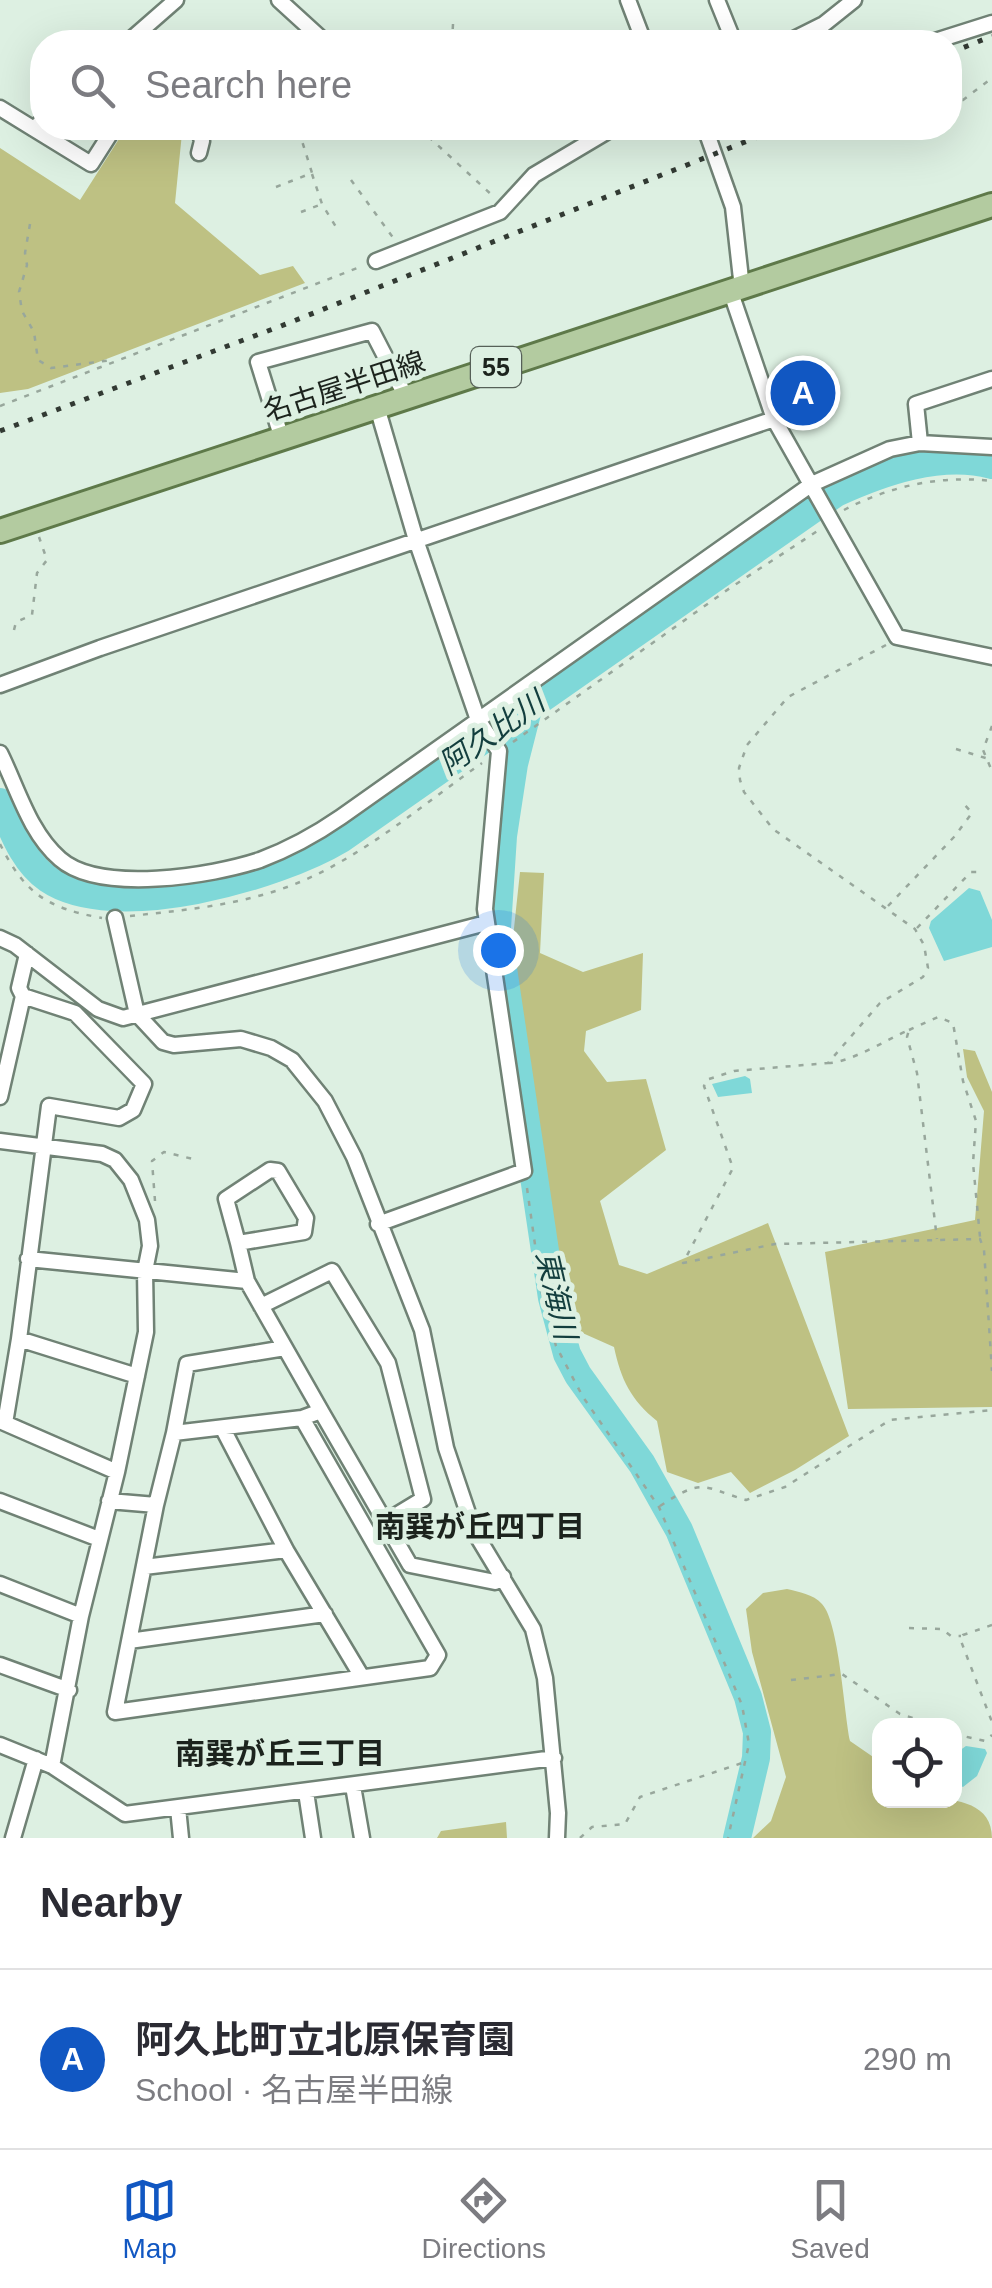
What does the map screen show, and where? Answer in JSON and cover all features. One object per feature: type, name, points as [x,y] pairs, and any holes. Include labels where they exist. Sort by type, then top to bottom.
[{"type":"main road","name":"名古屋半田線","points":[[0,530],[992,205]]},
{"type":"street","points":[[142,30],[176,0]]},
{"type":"street","points":[[279,0],[312,30]]},
{"type":"street","points":[[628,0],[639,30]]},
{"type":"street","points":[[718,0],[729,30]]},
{"type":"street","points":[[826,0],[834,17]]},
{"type":"street","points":[[810,30],[854,0]]},
{"type":"street","points":[[962,32],[992,23]]},
{"type":"street","points":[[0,108],[30,121]]},
{"type":"street","points":[[58,140],[91,164],[106,140]]},
{"type":"street","points":[[199,153],[202,140]]},
{"type":"street","points":[[376,261],[500,212],[534,176],[593,140]]},
{"type":"street","points":[[709,140],[733,207],[736,289],[774,419],[897,637],[992,658]]},
{"type":"street","points":[[282,439],[258,362],[372,331],[406,398]]},
{"type":"street","points":[[920,443],[916,404],[992,379]]},
{"type":"street","points":[[377,407],[416,540],[478,720],[499,751],[486,923],[524,1172],[378,1224]]},
{"type":"street","points":[[0,685],[774,419]]},
{"type":"street","points":[[0,754],[34,826],[46,846],[63,862],[96,876],[162,878],[234,867],[301,842],[341,818],[812,484],[890,449],[920,443],[992,447]]},
{"type":"street","points":[[115,918],[137,1014],[163,1042],[174,1045],[241,1039],[271,1048],[292,1060],[325,1101],[354,1158],[422,1330],[446,1448],[474,1531],[533,1629],[545,1678],[557,1838]]},
{"type":"street","points":[[0,938],[27,954],[98,1010],[123,1018],[486,923]]},
{"type":"street","points":[[0,1097],[23,996],[19,988],[27,954]]},
{"type":"street","points":[[23,996],[75,1013],[144,1084],[133,1110],[118,1118],[49,1106],[19,1338],[2,1422],[117,1472]]},
{"type":"street","points":[[0,1141],[43,1144],[102,1154],[115,1160],[132,1180],[147,1220],[150,1246],[146,1332],[138,1376],[81,1616],[52,1766]]},
{"type":"street","points":[[238,1243],[304,1232],[306,1218],[278,1171],[270,1170],[226,1199],[247,1281],[410,1565],[495,1582],[502,1577]]},
{"type":"street","points":[[28,1259],[247,1281]]},
{"type":"street","points":[[261,1306],[324,1272],[334,1272],[388,1363],[423,1499],[385,1522]]},
{"type":"street","points":[[19,1338],[138,1376]]},
{"type":"street","points":[[285,1348],[186,1364],[115,1712],[430,1668],[438,1655],[302,1418]]},
{"type":"street","points":[[174,1433],[302,1418],[321,1411]]},
{"type":"street","points":[[222,1429],[286,1550],[362,1677]]},
{"type":"street","points":[[109,1500],[156,1505]]},
{"type":"street","points":[[0,1501],[99,1540]]},
{"type":"street","points":[[144,1567],[286,1550]]},
{"type":"street","points":[[0,1584],[81,1616]]},
{"type":"street","points":[[129,1641],[325,1614]]},
{"type":"street","points":[[0,1665],[69,1690]]},
{"type":"street","points":[[0,1745],[52,1766],[125,1814],[554,1758]]},
{"type":"street","points":[[12,1838],[36,1759]]},
{"type":"street","points":[[353,1786],[362,1838]]},
{"type":"street","points":[[306,1792],[313,1838]]},
{"type":"street","points":[[178,1808],[181,1838]]},
{"type":"path","points":[[453,24],[453,30]]},
{"type":"path","points":[[962,100],[992,78]]},
{"type":"path","points":[[302,140],[322,204],[336,227]]},
{"type":"path","points":[[432,140],[506,206]]},
{"type":"path","points":[[276,187],[312,173]]},
{"type":"path","points":[[351,180],[392,238],[420,244]]},
{"type":"path","points":[[302,212],[322,204]]},
{"type":"path","points":[[30,224],[19,292],[22,312],[34,332],[38,360],[51,368],[103,359],[114,362]]},
{"type":"path","points":[[0,406],[376,261]]},
{"type":"path","points":[[514,741],[730,588],[833,521],[840,512],[906,486],[948,479],[992,482]]},
{"type":"path","points":[[14,630],[16,622],[32,615],[37,574],[48,560],[32,520]]},
{"type":"path","points":[[828,1063],[880,1003],[926,973],[929,962],[915,930],[888,907],[773,829],[744,792],[739,768],[753,737],[788,697],[897,637]]},
{"type":"path","points":[[992,726],[983,750],[992,771]]},
{"type":"path","points":[[956,750],[992,760]]},
{"type":"path","points":[[888,907],[972,813],[963,803]]},
{"type":"path","points":[[915,930],[971,872],[981,872]]},
{"type":"path","points":[[980,1239],[775,1244],[684,1263],[733,1168],[704,1086],[706,1080],[734,1071],[848,1059],[938,1017],[948,1019],[955,1029],[976,1122],[972,1163],[984,1250],[992,1371]]},
{"type":"path","points":[[910,1030],[907,1037],[917,1073],[937,1241]]},
{"type":"path","points":[[147,1220],[155,1219],[152,1161],[164,1152],[197,1160]]},
{"type":"path","points":[[524,1172],[542,1294],[556,1346],[576,1386],[659,1507],[742,1705],[750,1744],[728,1838]]},
{"type":"path","points":[[659,1507],[699,1487],[718,1488],[746,1500],[785,1487],[890,1420],[992,1410]]},
{"type":"path","points":[[909,1628],[962,1636],[992,1625]]},
{"type":"path","points":[[962,1636],[964,1652],[992,1722]]},
{"type":"path","points":[[791,1680],[842,1674],[900,1714],[913,1718]]},
{"type":"path","points":[[962,1736],[985,1742],[992,1735]]},
{"type":"path","points":[[580,1838],[592,1826],[625,1824],[634,1804],[656,1790],[746,1762]]},
{"type":"green space","points":[[118,140],[181,140],[175,203],[260,275],[293,266],[305,283],[28,389],[0,393],[0,148],[80,200]]},
{"type":"green space","points":[[520,872],[544,873],[540,953],[583,972],[643,953],[641,1010],[586,1031],[584,1051],[607,1082],[646,1079],[666,1150],[600,1201],[619,1265],[647,1274],[768,1223],[849,1436],[750,1493],[731,1472],[698,1483],[667,1472],[657,1421],[628,1388],[614,1347],[578,1331],[558,1299],[509,975]]},
{"type":"green space","points":[[963,1049],[975,1051],[992,1092],[992,1407],[848,1409],[825,1252],[975,1220],[984,1111],[967,1077]]},
{"type":"green space","points":[[787,1589],[806,1594],[822,1604],[828,1614],[837,1648],[850,1741],[872,1756],[872,1808],[962,1808],[962,1803],[966,1804],[980,1811],[989,1822],[992,1838],[753,1838],[771,1821],[786,1777],[752,1652],[746,1609],[763,1593]]},
{"type":"green space","points":[[506,1822],[507,1838],[437,1838],[441,1831]]},
{"type":"water","points":[[969,888],[980,891],[992,920],[992,947],[944,961],[929,928],[931,921]]},
{"type":"water","points":[[745,1076],[750,1079],[752,1093],[718,1097],[712,1084]]},
{"type":"water","points":[[962,1749],[985,1749],[987,1753],[977,1776],[963,1787],[962,1786]]},
{"type":"waterway","name":"阿久比川","points":[[0,802],[32,864],[48,879],[77,892],[113,897],[153,896],[196,890],[278,868],[341,839],[836,493],[892,471],[932,462],[973,461],[992,465]]},
{"type":"waterway","name":"東海川","points":[[528,709],[514,764],[503,836],[497,928],[552,1298],[567,1354],[578,1375],[642,1464],[679,1530],[748,1697],[757,1732],[756,1758],[737,1838]]},
{"type":"railway","points":[[962,48],[992,36]]},
{"type":"railway","points":[[0,431],[281,326],[750,140]]},
{"type":"place","name":"阿久比町立北原保育園","points":[[803,393]]},
{"type":"district","name":"南巽が丘四丁目","points":[[480,1527]]},
{"type":"district","name":"南巽が丘三丁目","points":[[280,1754]]}]
